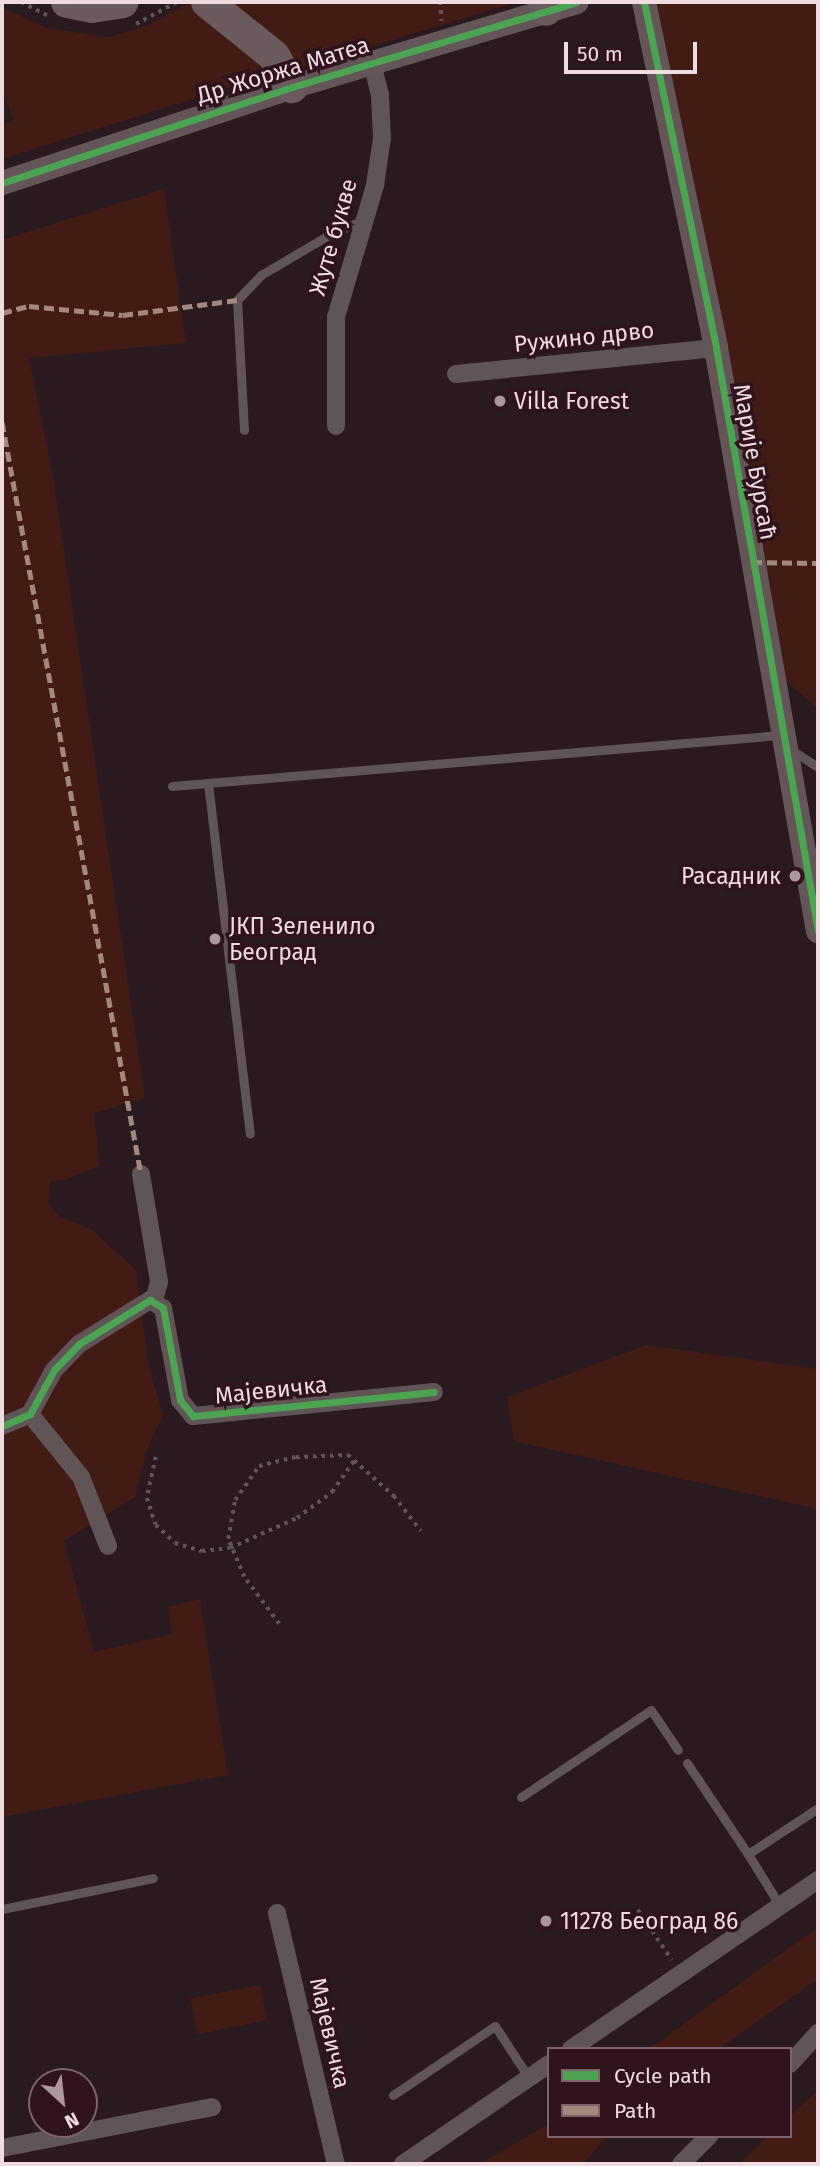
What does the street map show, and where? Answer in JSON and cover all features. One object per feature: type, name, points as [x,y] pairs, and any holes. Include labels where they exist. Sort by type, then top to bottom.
[{"type":"highway","points":[[67,2],[92,7],[123,2]]},
{"type":"highway","points":[[206,2],[274,56],[292,86]]},
{"type":"street","name":"Др Жоржа Матеа","points":[[2,183],[292,86],[372,63],[545,6],[577,2]]},
{"type":"street","name":"Марије Бурсаћ","points":[[644,2],[716,348],[784,741],[816,908]]},
{"type":"street","name":"Жуте букве","points":[[336,426],[336,317],[365,219],[382,138],[380,95],[372,63]]},
{"type":"street","name":"Ружино дрво","points":[[456,374],[716,348]]},
{"type":"street","name":"Мајевичка","points":[[141,1174],[159,1282],[154,1300],[163,1308],[183,1408],[193,1416],[434,1392]]},
{"type":"street","points":[[2,1426],[30,1414],[54,1370],[79,1344],[140,1303],[154,1300]]},
{"type":"street","points":[[30,1414],[81,1477],[108,1546]]},
{"type":"street","points":[[574,2047],[818,1880]]},
{"type":"street","name":"Мајевичка","points":[[277,1913],[336,2164]]},
{"type":"street","points":[[792,2062],[818,2033]]},
{"type":"street","points":[[402,2164],[547,2065]]},
{"type":"street","points":[[2,2148],[212,2107]]},
{"type":"street","points":[[681,2164],[707,2138]]},
{"type":"lane","points":[[244,430],[237,300],[261,275],[332,233],[365,219]]},
{"type":"lane","points":[[172,786],[784,741],[818,766]]},
{"type":"lane","points":[[208,783],[250,1133]]},
{"type":"lane","points":[[521,1797],[651,1710],[678,1750]]},
{"type":"lane","points":[[687,1763],[780,1906]]},
{"type":"lane","points":[[748,1854],[818,1808]]},
{"type":"lane","points":[[2,1909],[153,1878]]},
{"type":"lane","points":[[393,2095],[495,2026],[528,2078]]},
{"type":"path","points":[[279,1624],[244,1577],[230,1548],[235,1500],[259,1466],[272,1460],[329,1453],[354,1461],[394,1496],[421,1531]]},
{"type":"path","points":[[156,1457],[147,1498],[156,1525],[188,1549],[230,1548],[270,1532],[320,1502],[354,1461]]},
{"type":"path","points":[[638,1910],[681,1973]]},
{"type":"shaded area","points":[[191,2],[272,74],[2,159],[2,125],[14,120],[2,91],[2,7],[46,28],[108,37],[144,27]]},
{"type":"shaded area","points":[[230,2],[517,2],[303,67]]},
{"type":"shaded area","points":[[644,2],[818,2],[818,709],[784,679]]},
{"type":"shaded area","points":[[164,189],[186,343],[29,358],[53,476],[145,1098],[94,1113],[100,1165],[65,1180],[51,1181],[48,1202],[59,1217],[91,1229],[136,1270],[149,1367],[163,1415],[147,1449],[135,1497],[64,1541],[94,1652],[172,1634],[168,1607],[200,1599],[228,1775],[2,1817],[2,240]]},
{"type":"shaded area","points":[[646,1345],[818,1369],[818,1509],[514,1441],[507,1397]]},
{"type":"shaded area","points":[[818,1927],[818,1979],[721,2047],[652,2047]]},
{"type":"shaded area","points":[[260,1985],[267,2020],[197,2034],[190,1999]]},
{"type":"shaded area","points":[[818,2090],[818,2164],[739,2164],[766,2138],[792,2138],[792,2114]]},
{"type":"shaded area","points":[[547,2125],[547,2138],[606,2138],[583,2164],[479,2164]]},
{"type":"marked path","points":[[2,313],[29,306],[123,315],[237,300]]},
{"type":"marked path","points":[[2,422],[141,1174]]},
{"type":"marked path","points":[[752,562],[818,563]]},
{"type":"cycle path","points":[[2,183],[292,87],[577,2]]},
{"type":"cycle path","points":[[644,2],[716,348],[818,931]]},
{"type":"cycle path","points":[[2,1426],[30,1414],[54,1370],[79,1344],[150,1300],[163,1308],[180,1400],[193,1416],[434,1392]]},
{"type":"place","name":"Villa Forest","points":[[500,401]]},
{"type":"place","name":"Расадник","points":[[795,876]]},
{"type":"place","name":"ЈКП Зеленило Београд","points":[[215,939]]},
{"type":"place","name":"11278 Београд 86","points":[[546,1921]]}]
